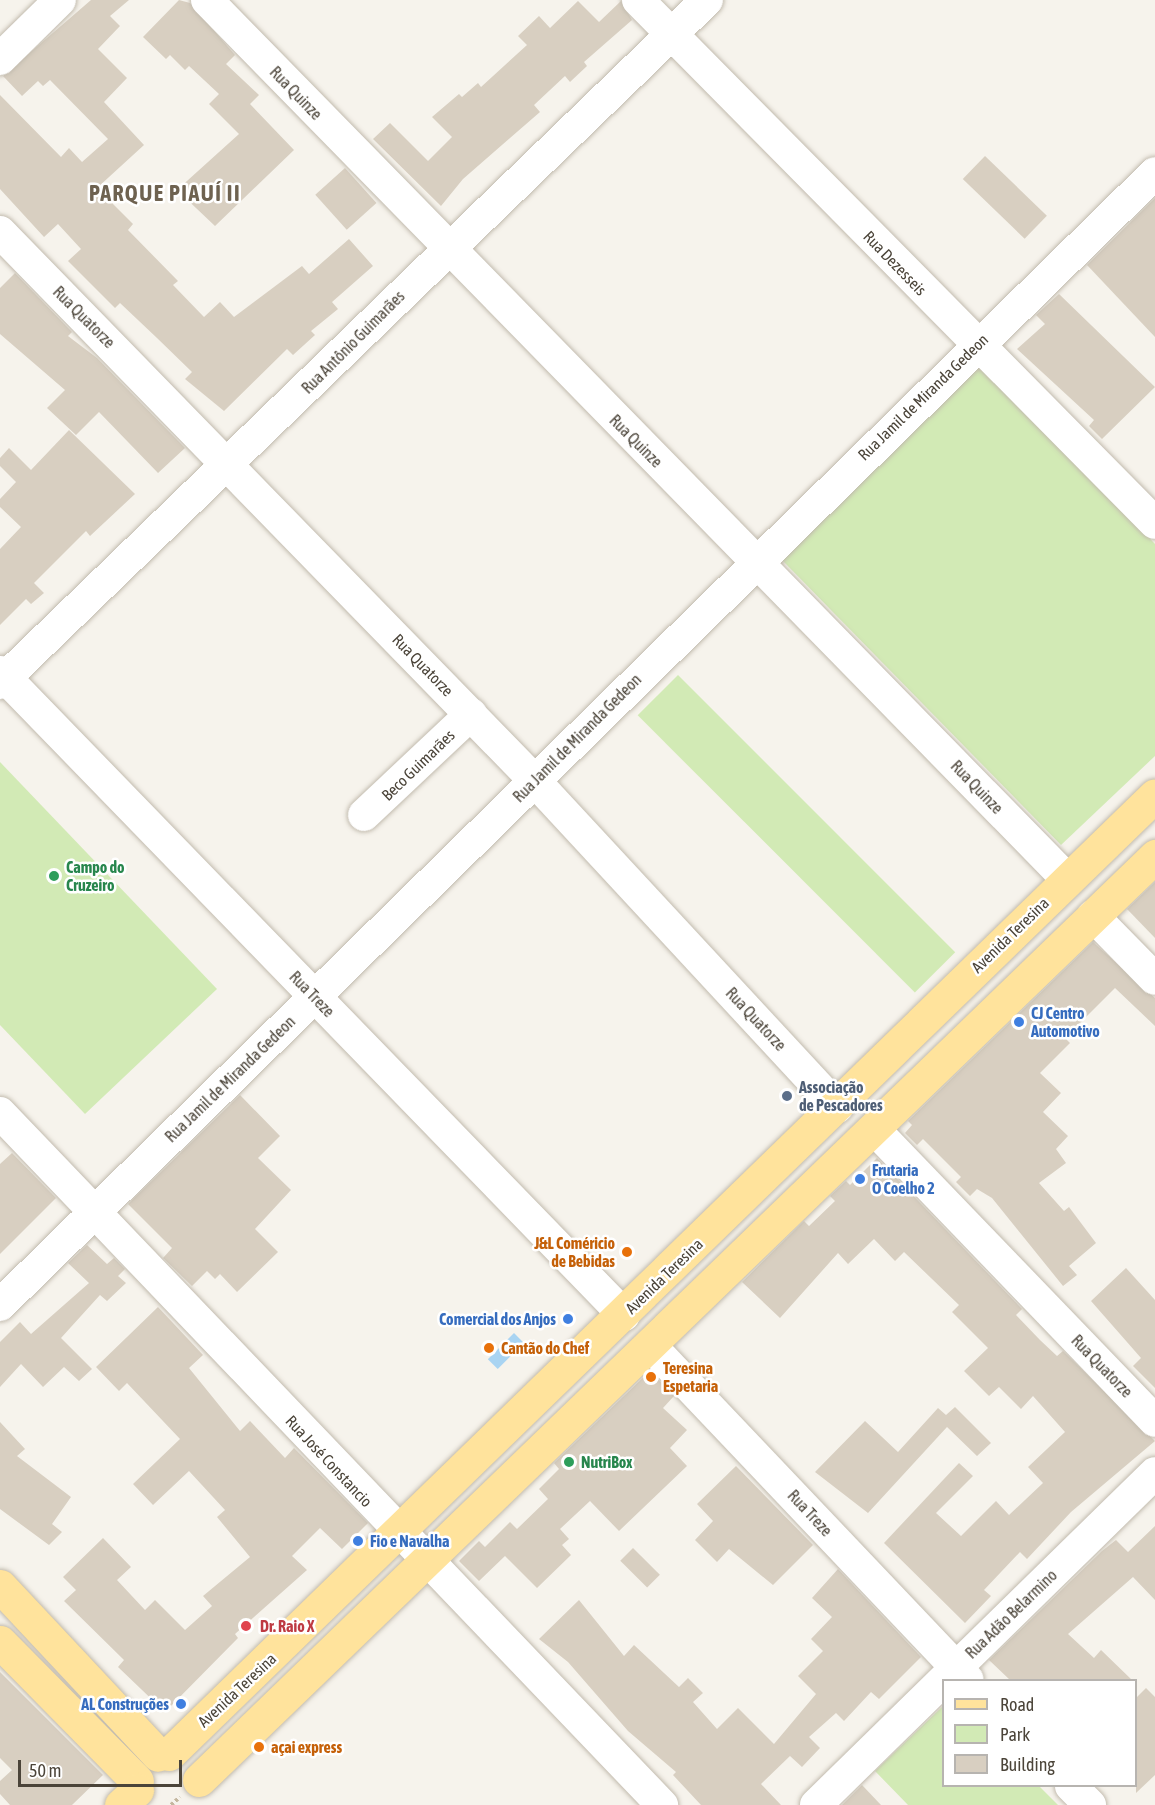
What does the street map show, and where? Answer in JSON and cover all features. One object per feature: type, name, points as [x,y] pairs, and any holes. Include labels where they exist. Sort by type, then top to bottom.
[{"type":"main road","name":"Avenida Teresina","points":[[135,1795],[144,1765],[164,1755],[399,1536],[1155,795]]},
{"type":"main road","points":[[0,1586],[164,1755],[189,1762],[201,1795],[427,1564],[1155,856]]},
{"type":"main road","points":[[968,976],[999,1007]]},
{"type":"main road","points":[[0,1642],[135,1795]]},
{"type":"street","points":[[0,59],[60,0]]},
{"type":"street","name":"Rua Quinze","points":[[207,0],[446,250],[1067,879]]},
{"type":"street","name":"Rua Dezesseis","points":[[638,0],[976,345],[1155,523]]},
{"type":"street","name":"Rua Antônio Guimarães","points":[[2,678],[229,464],[446,250],[707,0]]},
{"type":"street","name":"Rua Jamil de Miranda Gedeon","points":[[0,1305],[94,1209],[315,996],[976,345],[1155,173]]},
{"type":"street","name":"Rua Quatorze","points":[[0,232],[471,714],[837,1107]]},
{"type":"street","name":"Rua Treze","points":[[2,678],[624,1315]]},
{"type":"street","name":"Beco Guimarães","points":[[364,815],[471,714]]},
{"type":"street","points":[[1093,916],[1155,979]]},
{"type":"street","name":"Rua José Constancio","points":[[0,1113],[94,1209],[399,1536],[662,1805]]},
{"type":"street","name":"Rua Quatorze","points":[[874,1129],[1155,1421]]},
{"type":"street","name":"Rua Treze","points":[[651,1346],[962,1674]]},
{"type":"street","name":"Rua Adão Belarmino","points":[[962,1674],[1155,1473]]},
{"type":"street","name":"Rua Adão Belarmino","points":[[816,1805],[942,1692]]},
{"type":"street","points":[[1073,1787],[1090,1805]]},
{"type":"green space","points":[[980,360],[1155,544],[1155,756],[1061,845],[781,559]]},
{"type":"green space","points":[[678,675],[955,952],[915,992],[638,715]]},
{"type":"green space","name":"Campo do Cruzeiro","points":[[0,762],[217,989],[85,1114],[0,1025]]},
{"type":"green space","points":[[942,1707],[942,1787],[1040,1787],[1058,1805],[908,1805],[875,1771]]},
{"type":"water","points":[[514,1333],[524,1343],[498,1369],[488,1359]]},
{"type":"building","points":[[91,0],[129,0],[110,16],[120,26],[98,49],[127,78],[104,102],[144,145],[97,188],[133,224],[128,230],[178,281],[173,285],[204,317],[220,302],[234,317],[302,266],[309,274],[349,239],[373,266],[332,302],[338,309],[311,331],[315,335],[293,355],[287,349],[224,411],[185,379],[192,372],[157,338],[120,303],[115,308],[68,261],[81,249],[58,224],[44,237],[0,189],[0,95],[61,157],[69,148],[82,162],[108,139],[50,80],[43,86],[38,81],[22,96],[3,76]]},
{"type":"building","points":[[179,0],[190,3],[235,55],[226,64],[259,95],[250,104],[294,150],[215,226],[177,190],[239,134],[209,104],[219,94],[189,66],[185,70],[170,55],[166,59],[143,37]]},
{"type":"building","points":[[578,1],[599,22],[621,1],[632,20],[584,62],[587,66],[570,82],[565,76],[534,105],[540,112],[463,179],[441,206],[373,139],[390,123],[428,161],[452,137],[432,117],[459,94],[462,97],[478,83],[481,87],[527,45],[518,36],[539,16],[550,28]]},
{"type":"building","points":[[985,156],[1047,216],[1025,239],[963,179]]},
{"type":"building","points":[[345,168],[376,203],[347,230],[315,195]]},
{"type":"building","points":[[1155,198],[1155,337],[1087,265]]},
{"type":"building","points":[[15,273],[72,332],[68,336],[97,358],[185,448],[158,473],[99,412],[76,435],[47,408],[65,390],[0,334],[0,288]]},
{"type":"building","points":[[1059,294],[1155,387],[1102,439],[1089,426],[1094,420],[1017,349],[1045,324],[1036,315]]},
{"type":"building","points":[[69,430],[135,494],[90,536],[86,531],[34,583],[44,593],[31,604],[26,599],[0,625],[0,549],[21,527],[0,507],[0,499],[16,482],[0,466],[0,458],[9,448],[31,470]]},
{"type":"building","points":[[1155,882],[1155,938],[1127,909]]},
{"type":"building","points":[[1093,942],[1155,998],[1155,1026],[1115,988],[1065,1038],[1070,1043],[1040,1073],[1061,1093],[1043,1112],[1068,1136],[1056,1149],[1066,1163],[1039,1183],[1064,1211],[1069,1207],[1096,1243],[1069,1266],[1077,1275],[1063,1286],[992,1198],[977,1189],[970,1196],[956,1182],[961,1177],[923,1139],[917,1145],[905,1133],[912,1125],[908,1121]]},
{"type":"building","points":[[240,1095],[280,1136],[258,1158],[291,1190],[255,1229],[278,1252],[237,1292],[220,1274],[215,1279],[207,1271],[192,1286],[163,1258],[172,1248],[128,1204]]},
{"type":"building","points":[[12,1153],[56,1198],[0,1254],[0,1164]]},
{"type":"building","points":[[877,1158],[1022,1309],[1016,1315],[1040,1340],[1057,1356],[1063,1351],[1155,1441],[1071,1512],[1027,1559],[1020,1552],[984,1590],[991,1596],[965,1623],[884,1543],[959,1463],[973,1476],[936,1513],[961,1536],[996,1501],[1009,1515],[1043,1483],[1028,1467],[1065,1432],[1033,1396],[1021,1409],[999,1387],[989,1396],[964,1371],[988,1348],[952,1312],[959,1305],[904,1252],[895,1261],[874,1239],[848,1264],[838,1253],[780,1318],[742,1282],[804,1221],[809,1226],[835,1201],[830,1196],[846,1181],[850,1185]]},
{"type":"building","points":[[87,1245],[107,1264],[114,1258],[125,1269],[118,1276],[126,1283],[107,1301],[100,1295],[61,1338],[92,1369],[79,1381],[64,1367],[43,1387],[21,1364],[0,1387],[0,1342],[20,1322],[31,1334],[89,1283],[68,1263]]},
{"type":"building","points":[[1126,1268],[1155,1300],[1155,1388],[1133,1366],[1141,1358],[1091,1301]]},
{"type":"building","points":[[158,1307],[203,1355],[189,1368],[240,1431],[250,1421],[285,1458],[294,1448],[368,1523],[342,1549],[320,1528],[292,1556],[307,1570],[235,1634],[238,1638],[165,1712],[118,1667],[124,1660],[64,1601],[76,1590],[63,1577],[103,1538],[131,1567],[117,1580],[145,1610],[155,1600],[185,1630],[212,1606],[203,1596],[250,1557],[217,1517],[225,1510],[189,1471],[153,1505],[133,1484],[180,1439],[127,1383],[119,1391],[96,1367]]},
{"type":"building","points":[[650,1371],[674,1396],[663,1408],[687,1430],[670,1448],[687,1466],[619,1531],[590,1501],[560,1529],[569,1539],[562,1545],[571,1555],[537,1588],[505,1556],[479,1581],[459,1561],[479,1541],[485,1547],[510,1522],[517,1529],[548,1499],[539,1489],[559,1469],[554,1463]]},
{"type":"building","points":[[955,1407],[991,1443],[977,1456],[947,1427],[868,1513],[815,1472],[865,1421],[898,1452],[938,1408],[946,1415]]},
{"type":"building","points":[[0,1422],[25,1449],[17,1456],[71,1497],[52,1524],[62,1532],[49,1545],[0,1509]]},
{"type":"building","points":[[736,1466],[813,1545],[773,1585],[729,1549],[717,1562],[695,1540],[713,1521],[697,1504]]},
{"type":"building","points":[[1155,1526],[1155,1600],[1133,1577],[1068,1634],[1094,1658],[1101,1650],[1131,1679],[1009,1679],[989,1660],[1116,1540],[1128,1552]]},
{"type":"building","points":[[633,1548],[660,1575],[647,1588],[620,1561]]},
{"type":"building","points":[[838,1569],[921,1657],[879,1699],[871,1692],[844,1721],[836,1713],[809,1737],[820,1748],[802,1767],[790,1756],[761,1784],[781,1805],[701,1805],[673,1775],[676,1772],[628,1731],[568,1662],[539,1639],[579,1600],[624,1656],[634,1645],[679,1687],[688,1678],[703,1693],[693,1702],[717,1729],[738,1708],[774,1744],[816,1694],[798,1676],[823,1651],[811,1639],[832,1617],[812,1598]]},
{"type":"building","points":[[0,1672],[103,1775],[72,1805],[10,1805],[0,1794],[0,1781],[12,1770],[0,1758]]},
{"type":"building","points":[[1146,1688],[1155,1697],[1155,1775],[1136,1793],[1137,1787],[1137,1697]]},
{"type":"building","points":[[862,1785],[881,1805],[842,1805]]},
{"type":"place","name":"Campo do Cruzeiro","points":[[54,876]]},
{"type":"place","name":"CJ Centro Automotivo","points":[[1019,1022]]},
{"type":"place","name":"Associação de Pescadores","points":[[787,1096]]},
{"type":"place","name":"Frutaria O Coelho 2","points":[[860,1179]]},
{"type":"place","name":"J&L Coméricio de Bebidas","points":[[627,1252]]},
{"type":"place","name":"Comercial dos Anjos","points":[[568,1319]]},
{"type":"place","name":"Cantão do Chef","points":[[489,1348]]},
{"type":"place","name":"Teresina Espetaria","points":[[651,1377]]},
{"type":"place","name":"NutriBox","points":[[569,1462]]},
{"type":"place","name":"Fio e Navalha","points":[[358,1541]]},
{"type":"place","name":"Dr. Raio X","points":[[246,1626]]},
{"type":"place","name":"AL Construções","points":[[181,1704]]},
{"type":"place","name":"açai express","points":[[259,1747]]},
{"type":"district","name":"PARQUE PIAUÍ II","points":[[165,194]]}]
